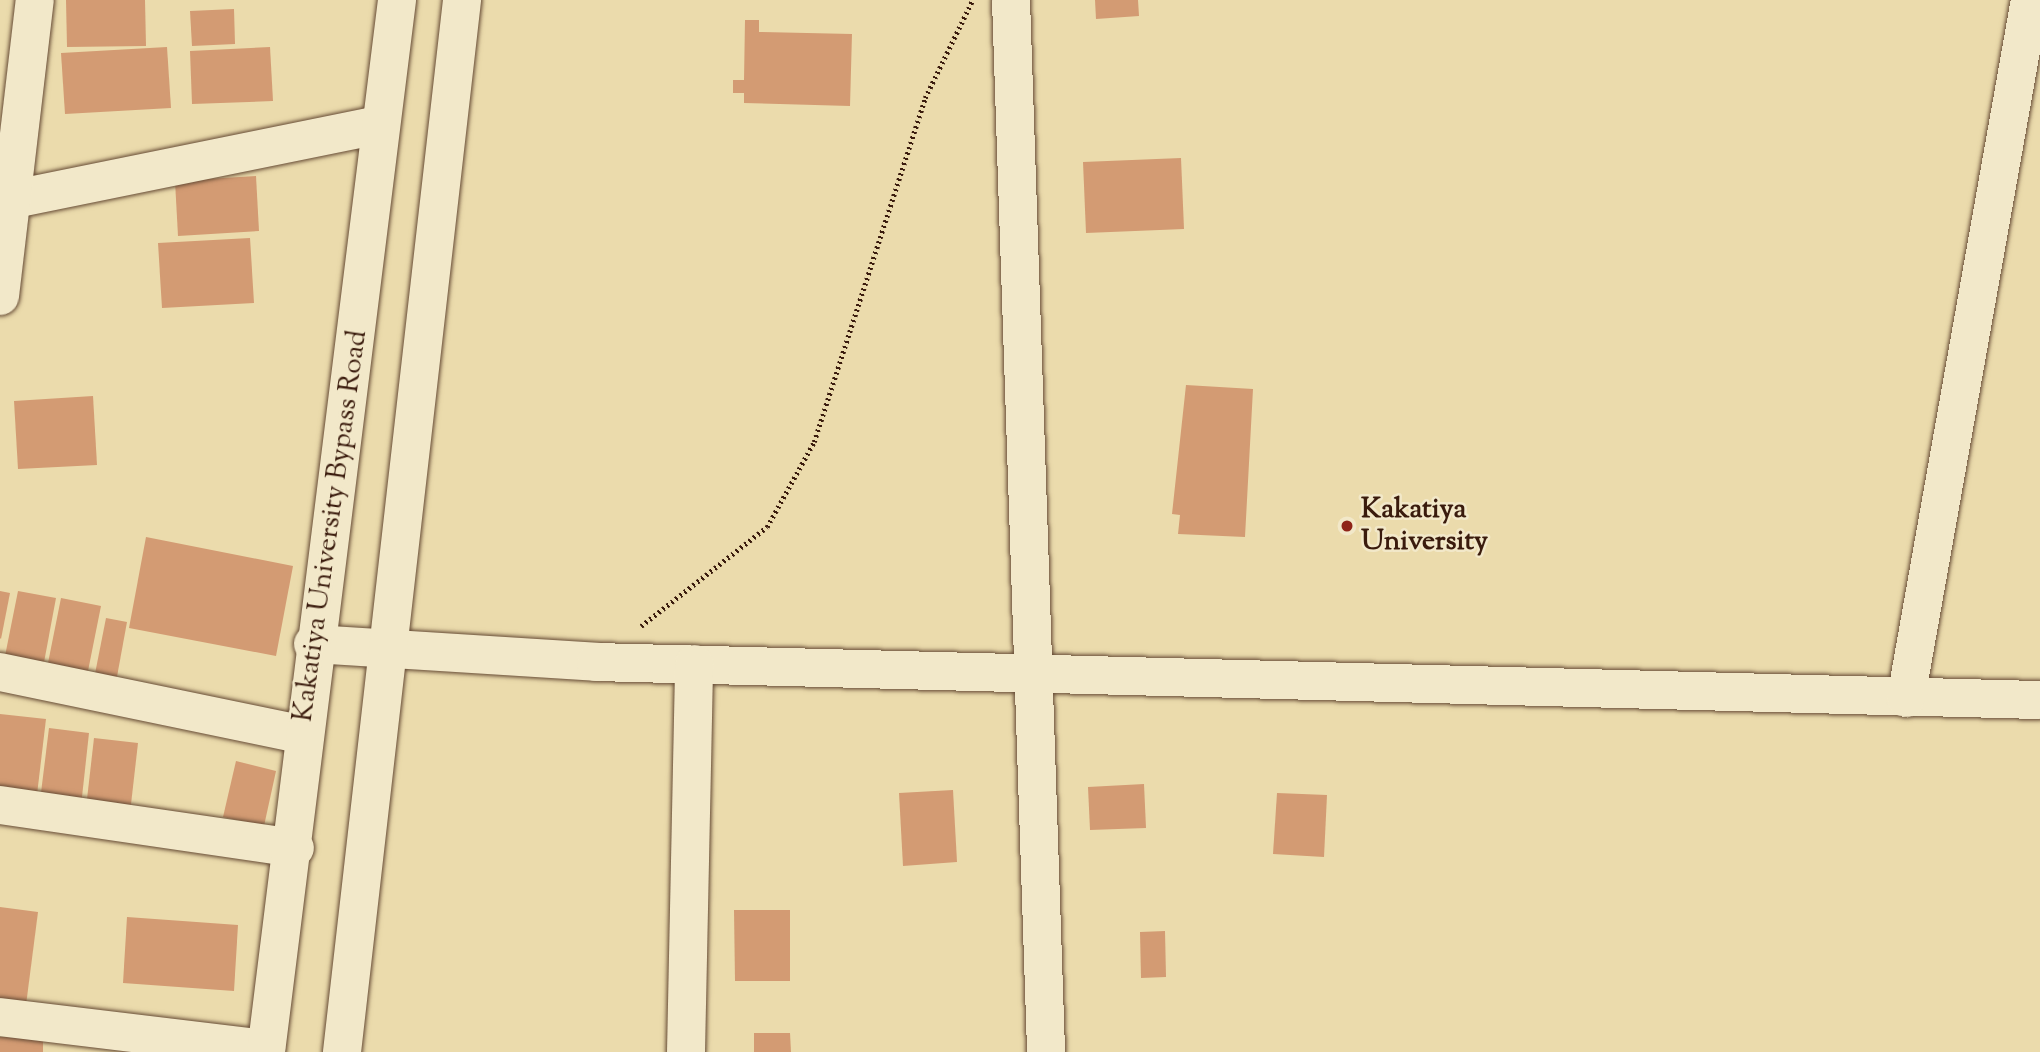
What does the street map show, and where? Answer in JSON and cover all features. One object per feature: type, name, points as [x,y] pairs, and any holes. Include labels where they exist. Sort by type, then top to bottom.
[{"type":"street","points":[[0,296],[6,202],[35,0]]},
{"type":"street","name":"Kakatiya University Bypass Road","points":[[266,1051],[295,848],[313,644],[397,0]]},
{"type":"street","points":[[342,1052],[462,0]]},
{"type":"street","points":[[1011,0],[1046,1052]]},
{"type":"street","points":[[1906,698],[2030,0]]},
{"type":"street","points":[[6,202],[380,125]]},
{"type":"street","points":[[313,644],[596,662],[2040,700]]},
{"type":"street","points":[[685,1052],[694,664]]},
{"type":"street","points":[[0,672],[303,734]]},
{"type":"street","points":[[0,804],[295,848]]},
{"type":"street","points":[[0,1017],[266,1051]]},
{"type":"path","points":[[596,662],[766,527],[814,442],[925,98],[972,0]]},
{"type":"building","points":[[66,0],[145,0],[146,46],[67,47]]},
{"type":"building","points":[[1095,0],[1138,0],[1139,16],[1096,19]]},
{"type":"building","points":[[234,9],[235,44],[192,46],[190,11]]},
{"type":"building","points":[[745,20],[759,20],[759,32],[852,34],[850,106],[744,103],[744,93],[733,93],[733,80],[744,80]]},
{"type":"building","points":[[167,47],[171,108],[65,114],[61,53]]},
{"type":"building","points":[[270,47],[273,101],[192,104],[190,51]]},
{"type":"building","points":[[1181,158],[1184,229],[1086,233],[1083,162]]},
{"type":"building","points":[[256,176],[259,231],[178,236],[175,181]]},
{"type":"building","points":[[250,238],[254,303],[162,308],[158,243]]},
{"type":"building","points":[[1186,385],[1253,389],[1245,537],[1178,534],[1180,515],[1172,514]]},
{"type":"building","points":[[93,396],[97,465],[18,469],[14,401]]},
{"type":"building","points":[[146,537],[293,566],[276,656],[129,628]]},
{"type":"building","points":[[0,591],[10,593],[1,639],[0,638]]},
{"type":"building","points":[[18,591],[56,598],[42,673],[3,666]]},
{"type":"building","points":[[61,598],[101,606],[86,681],[46,673]]},
{"type":"building","points":[[106,618],[127,622],[114,693],[92,689]]},
{"type":"building","points":[[0,714],[46,719],[36,803],[0,799]]},
{"type":"building","points":[[49,728],[89,733],[81,806],[40,801]]},
{"type":"building","points":[[94,738],[138,743],[130,813],[86,808]]},
{"type":"building","points":[[236,761],[276,771],[264,826],[223,817]]},
{"type":"building","points":[[1144,784],[1146,828],[1090,830],[1088,787]]},
{"type":"building","points":[[953,790],[957,862],[903,866],[899,793]]},
{"type":"building","points":[[1277,793],[1327,795],[1324,857],[1273,854]]},
{"type":"building","points":[[0,907],[38,912],[26,1005],[0,1002]]},
{"type":"building","points":[[734,910],[790,910],[790,981],[735,981]]},
{"type":"building","points":[[127,917],[238,925],[234,991],[123,983]]},
{"type":"building","points":[[1165,931],[1166,977],[1141,978],[1140,932]]},
{"type":"building","points":[[754,1033],[790,1033],[791,1052],[754,1052]]},
{"type":"building","points":[[0,1037],[43,1038],[43,1052],[0,1052]]},
{"type":"place","name":"Kakatiya University","points":[[1347,526]]}]
